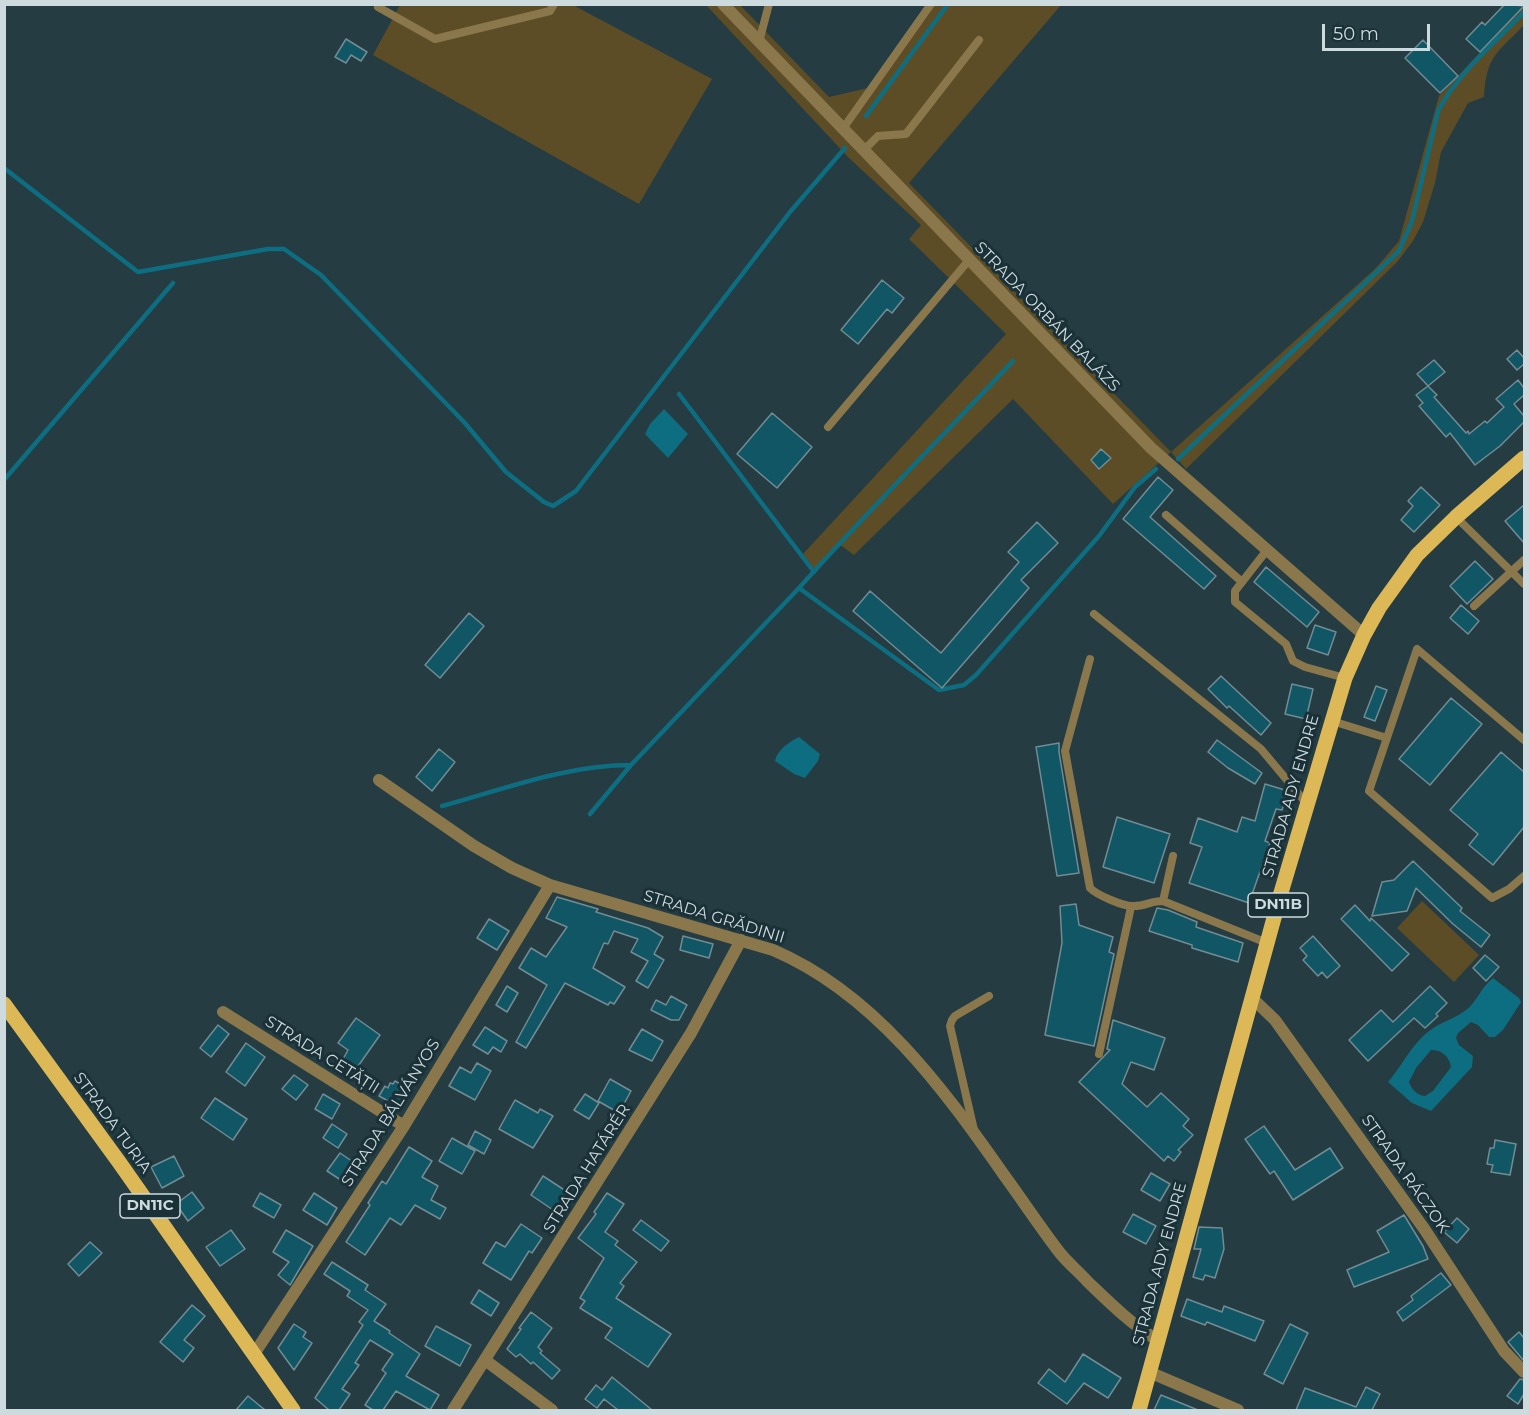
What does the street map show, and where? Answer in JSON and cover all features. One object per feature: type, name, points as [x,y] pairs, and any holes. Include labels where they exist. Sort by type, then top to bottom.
[{"type":"main road","name":"STRADA ADY ENDRE","points":[[1138,1410],[1267,943],[1345,678],[1379,608],[1417,555],[1456,517],[1524,458]]},
{"type":"main road","name":"STRADA TURIA","points":[[4,1004],[119,1162],[293,1410]]},
{"type":"street","name":"STRADA ORBÁN BALÁZS","points":[[723,4],[1151,448],[1364,635]]},
{"type":"street","name":"STRADA GRĂDINII","points":[[379,780],[474,846],[512,868],[550,885],[741,940],[793,958],[830,982],[877,1020],[913,1057],[975,1133],[1061,1255],[1115,1308],[1157,1340]]},
{"type":"street","name":"STRADA BÁLVÁNYOS","points":[[254,1354],[404,1126],[550,885]]},
{"type":"street","name":"STRADA HATÁRÉR","points":[[453,1410],[691,1033],[741,940]]},
{"type":"street","name":"STRADA RÁCZOK","points":[[1252,998],[1282,1029],[1425,1230],[1504,1351],[1524,1372]]},
{"type":"street","name":"STRADA CETĂȚII","points":[[223,1012],[404,1126]]},
{"type":"street","points":[[486,1360],[552,1410]]},
{"type":"street","points":[[1149,1372],[1238,1410]]},
{"type":"lane","points":[[380,4],[378,7],[435,39],[550,11],[554,4]]},
{"type":"lane","points":[[759,42],[768,4]]},
{"type":"lane","points":[[842,130],[931,4]]},
{"type":"lane","points":[[863,151],[878,136],[906,134],[979,40]]},
{"type":"lane","points":[[828,427],[969,260]]},
{"type":"lane","points":[[1166,515],[1242,582]]},
{"type":"lane","points":[[1456,517],[1524,584]]},
{"type":"lane","points":[[1267,550],[1235,591],[1235,602],[1286,644],[1293,661],[1305,668],[1345,678]]},
{"type":"lane","points":[[1474,606],[1524,560]]},
{"type":"lane","points":[[1094,614],[1261,749],[1307,804]]},
{"type":"lane","points":[[1524,740],[1418,649],[1369,791],[1492,898],[1509,889],[1524,876]]},
{"type":"lane","points":[[1090,659],[1065,751],[1090,888],[1095,894],[1131,907],[1150,901],[1163,901],[1267,943]]},
{"type":"lane","points":[[1332,721],[1387,738]]},
{"type":"lane","points":[[1163,901],[1173,856]]},
{"type":"lane","points":[[1099,1054],[1131,907]]},
{"type":"lane","points":[[975,1133],[950,1026],[955,1016],[989,996]]},
{"type":"shaded area","points":[[400,5],[573,5],[712,79],[639,204],[373,55]]},
{"type":"shaded area","points":[[706,5],[740,5],[829,97],[868,88],[927,5],[1061,5],[909,183],[1171,452],[1113,504],[1013,399],[854,555],[839,544],[816,571],[803,554],[1006,334],[909,239],[921,225],[849,158]]},
{"type":"shaded area","points":[[1524,6],[1524,25],[1500,49],[1491,63],[1487,72],[1484,97],[1468,103],[1441,152],[1435,183],[1423,222],[1413,241],[1397,262],[1186,469],[1171,452],[1375,269],[1399,241],[1439,96]]},
{"type":"shaded area","points":[[1422,901],[1479,955],[1454,982],[1397,928]]},
{"type":"water","points":[[664,409],[688,434],[668,458],[645,434],[650,424]]},
{"type":"water","points":[[799,737],[820,754],[818,761],[805,778],[794,774],[775,761],[781,750]]},
{"type":"water","points":[[1493,978],[1521,1002],[1503,1030],[1495,1037],[1489,1037],[1478,1025],[1471,1022],[1458,1033],[1456,1038],[1459,1045],[1473,1056],[1472,1067],[1431,1111],[1412,1103],[1388,1082],[1423,1037],[1433,1028],[1466,1010]],"holes":[[[1431,1050],[1447,1057],[1451,1067],[1433,1091],[1425,1096],[1415,1092],[1409,1082],[1416,1068]]]},
{"type":"building","points":[[1505,4],[1524,6],[1480,52],[1466,39],[1482,22],[1485,25]]},
{"type":"building","points":[[346,39],[367,52],[361,61],[351,55],[346,63],[335,57]]},
{"type":"building","points":[[1423,40],[1458,76],[1440,93],[1405,58]]},
{"type":"building","points":[[882,280],[904,298],[892,313],[887,309],[858,344],[841,330]]},
{"type":"building","points":[[1517,350],[1524,358],[1524,364],[1517,370],[1507,359]]},
{"type":"building","points":[[1434,360],[1445,372],[1428,386],[1417,374]]},
{"type":"building","points":[[1518,380],[1524,388],[1524,395],[1514,404],[1524,416],[1524,422],[1500,446],[1475,465],[1450,433],[1446,437],[1419,406],[1423,403],[1416,395],[1428,386],[1437,395],[1434,397],[1469,434],[1485,421],[1487,423],[1504,407],[1496,399]]},
{"type":"building","points":[[772,413],[812,447],[777,488],[737,454]]},
{"type":"building","points":[[1101,449],[1111,458],[1099,469],[1091,460]]},
{"type":"building","points":[[1158,477],[1173,490],[1150,517],[1216,576],[1204,589],[1123,519]]},
{"type":"building","points":[[1421,487],[1440,505],[1414,532],[1401,520],[1413,506],[1408,501]]},
{"type":"building","points":[[1524,505],[1524,543],[1505,521]]},
{"type":"building","points":[[1037,522],[1058,543],[1021,580],[1029,588],[942,688],[853,611],[870,591],[941,653],[1019,562],[1008,552]]},
{"type":"building","points":[[1475,561],[1493,579],[1467,604],[1450,586]]},
{"type":"building","points":[[1266,567],[1319,612],[1307,627],[1254,582]]},
{"type":"building","points":[[1461,605],[1479,621],[1468,634],[1450,618]]},
{"type":"building","points":[[469,613],[484,626],[440,678],[425,665]]},
{"type":"building","points":[[1315,625],[1336,632],[1328,655],[1307,648]]},
{"type":"building","points":[[1221,676],[1271,723],[1261,735],[1229,706],[1227,708],[1208,689]]},
{"type":"building","points":[[1292,684],[1313,689],[1306,719],[1285,714]]},
{"type":"building","points":[[1376,686],[1387,690],[1375,721],[1364,717]]},
{"type":"building","points":[[1451,698],[1482,724],[1430,785],[1399,759]]},
{"type":"building","points":[[1217,740],[1262,773],[1255,784],[1228,768],[1208,752]]},
{"type":"building","points":[[1059,743],[1079,873],[1057,876],[1036,747]]},
{"type":"building","points":[[439,749],[455,762],[432,791],[416,777]]},
{"type":"building","points":[[1501,752],[1524,772],[1524,827],[1493,865],[1469,845],[1478,834],[1450,810]]},
{"type":"building","points":[[1265,784],[1288,791],[1282,810],[1276,809],[1265,841],[1270,843],[1249,903],[1189,883],[1202,847],[1190,843],[1198,818],[1237,832],[1242,817],[1255,821]]},
{"type":"building","points":[[1117,817],[1170,834],[1154,883],[1103,867]]},
{"type":"building","points":[[1413,861],[1462,908],[1460,911],[1490,935],[1481,947],[1416,888],[1407,911],[1372,916],[1382,882],[1394,880]]},
{"type":"building","points":[[557,897],[598,909],[596,912],[648,928],[663,937],[654,954],[664,960],[648,988],[636,981],[648,961],[631,952],[638,939],[614,931],[608,944],[604,943],[593,968],[625,987],[614,1004],[610,1002],[608,1005],[565,983],[526,1048],[516,1042],[547,985],[519,968],[531,948],[546,957],[567,927],[546,918]]},
{"type":"building","points":[[1076,904],[1079,925],[1113,937],[1109,952],[1114,954],[1094,1046],[1045,1035],[1062,943],[1060,906]]},
{"type":"building","points":[[1355,905],[1409,954],[1392,971],[1341,919]]},
{"type":"building","points":[[1157,908],[1197,922],[1196,927],[1243,943],[1238,962],[1192,948],[1192,945],[1149,931]]},
{"type":"building","points":[[489,919],[509,931],[497,950],[477,938]]},
{"type":"building","points":[[683,936],[713,944],[709,958],[680,950]]},
{"type":"building","points":[[1313,936],[1340,966],[1327,978],[1322,972],[1318,976],[1303,960],[1307,956],[1300,948]]},
{"type":"building","points":[[1485,955],[1499,967],[1486,981],[1473,968]]},
{"type":"building","points":[[507,986],[518,993],[507,1012],[496,1005]]},
{"type":"building","points":[[1430,986],[1447,1003],[1436,1014],[1438,1016],[1425,1028],[1414,1018],[1368,1061],[1349,1040],[1381,1010],[1393,1022]]},
{"type":"building","points":[[671,996],[687,1005],[679,1020],[671,1020],[651,1010],[656,1000],[666,1005]]},
{"type":"building","points":[[356,1018],[380,1035],[349,1079],[337,1070],[348,1050],[338,1043]]},
{"type":"building","points":[[1113,1020],[1165,1038],[1154,1070],[1131,1062],[1122,1084],[1147,1107],[1161,1093],[1189,1119],[1183,1126],[1193,1135],[1178,1150],[1181,1152],[1174,1161],[1168,1156],[1164,1161],[1079,1082],[1110,1050],[1107,1049]]},
{"type":"building","points":[[218,1025],[229,1034],[211,1057],[200,1048]]},
{"type":"building","points":[[485,1027],[507,1041],[501,1052],[493,1047],[488,1054],[473,1045]]},
{"type":"building","points":[[642,1029],[663,1041],[652,1061],[629,1050]]},
{"type":"building","points":[[246,1043],[265,1057],[245,1086],[226,1072]]},
{"type":"building","points":[[477,1063],[491,1071],[475,1100],[449,1086],[460,1067],[471,1073]]},
{"type":"building","points":[[294,1075],[308,1085],[296,1100],[282,1089]]},
{"type":"building","points":[[610,1079],[631,1091],[619,1113],[598,1101]]},
{"type":"building","points":[[395,1081],[409,1089],[399,1107],[379,1096],[385,1086],[388,1088],[390,1083],[393,1084]]},
{"type":"building","points":[[323,1094],[340,1104],[332,1119],[315,1109]]},
{"type":"building","points":[[585,1094],[599,1103],[589,1119],[574,1110]]},
{"type":"building","points":[[215,1098],[247,1119],[233,1140],[201,1118]]},
{"type":"building","points":[[515,1100],[538,1113],[540,1109],[553,1116],[533,1148],[499,1129]]},
{"type":"building","points":[[332,1124],[347,1134],[338,1148],[323,1138]]},
{"type":"building","points":[[1264,1126],[1295,1170],[1330,1148],[1343,1168],[1293,1200],[1274,1171],[1270,1174],[1245,1139]]},
{"type":"building","points":[[475,1131],[491,1140],[484,1154],[468,1145]]},
{"type":"building","points":[[452,1138],[475,1151],[462,1174],[439,1161]]},
{"type":"building","points":[[1495,1140],[1516,1144],[1510,1175],[1491,1172],[1493,1165],[1487,1164],[1490,1148],[1494,1148]]},
{"type":"building","points":[[409,1147],[432,1161],[422,1177],[438,1186],[431,1200],[446,1208],[440,1219],[415,1205],[401,1225],[390,1218],[365,1255],[346,1242],[370,1205],[368,1203],[382,1181],[386,1184]]},
{"type":"building","points":[[340,1153],[362,1168],[350,1186],[327,1171]]},
{"type":"building","points":[[174,1156],[184,1176],[162,1188],[151,1167]]},
{"type":"building","points":[[1151,1173],[1170,1184],[1160,1201],[1141,1190]]},
{"type":"building","points":[[543,1176],[569,1193],[556,1212],[531,1195]]},
{"type":"building","points":[[192,1192],[204,1208],[188,1221],[176,1204]]},
{"type":"building","points":[[260,1193],[281,1205],[274,1218],[253,1206]]},
{"type":"building","points":[[314,1193],[337,1208],[327,1225],[303,1210]]},
{"type":"building","points":[[607,1193],[624,1204],[605,1232],[618,1241],[615,1245],[637,1262],[620,1283],[624,1286],[616,1298],[671,1334],[648,1367],[605,1338],[612,1328],[580,1308],[585,1301],[580,1298],[604,1258],[578,1238],[596,1214],[594,1212]]},
{"type":"building","points":[[1133,1214],[1156,1226],[1146,1244],[1123,1232]]},
{"type":"building","points":[[1404,1215],[1423,1246],[1428,1259],[1354,1287],[1347,1270],[1389,1252],[1377,1231]]},
{"type":"building","points":[[1457,1218],[1469,1229],[1457,1243],[1444,1232]]},
{"type":"building","points":[[641,1220],[669,1241],[661,1251],[633,1230]]},
{"type":"building","points":[[521,1224],[542,1238],[532,1253],[529,1251],[511,1280],[483,1263],[496,1242],[505,1247]]},
{"type":"building","points":[[1199,1227],[1222,1228],[1224,1249],[1215,1278],[1205,1275],[1203,1280],[1193,1277],[1201,1249],[1194,1249]]},
{"type":"building","points":[[231,1230],[245,1249],[220,1266],[206,1247]]},
{"type":"building","points":[[286,1230],[313,1246],[290,1285],[278,1275],[289,1262],[273,1252]]},
{"type":"building","points":[[90,1242],[102,1253],[79,1276],[68,1264]]},
{"type":"building","points":[[332,1262],[368,1285],[365,1290],[386,1304],[374,1321],[420,1354],[406,1376],[439,1395],[430,1410],[396,1391],[383,1410],[373,1410],[365,1405],[386,1373],[382,1370],[393,1354],[370,1340],[355,1363],[359,1365],[342,1389],[350,1394],[339,1410],[329,1410],[315,1398],[363,1325],[359,1322],[368,1310],[347,1296],[350,1291],[324,1274]]},
{"type":"building","points":[[1441,1273],[1451,1285],[1403,1321],[1397,1312],[1413,1300],[1411,1296]]},
{"type":"building","points":[[479,1290],[499,1303],[491,1316],[471,1303]]},
{"type":"building","points":[[1187,1299],[1222,1312],[1224,1306],[1264,1321],[1255,1341],[1207,1322],[1205,1325],[1181,1316]]},
{"type":"building","points":[[192,1305],[205,1316],[184,1340],[194,1348],[183,1362],[160,1342]]},
{"type":"building","points":[[531,1312],[552,1328],[538,1347],[542,1351],[540,1353],[560,1370],[552,1379],[533,1362],[531,1364],[520,1354],[516,1357],[507,1349]]},
{"type":"building","points":[[294,1324],[306,1332],[303,1337],[312,1343],[294,1370],[278,1348]]},
{"type":"building","points":[[1290,1324],[1308,1333],[1283,1384],[1264,1374]]},
{"type":"building","points":[[436,1326],[471,1345],[460,1366],[425,1346]]},
{"type":"building","points":[[1519,1332],[1524,1338],[1524,1361],[1508,1342]]},
{"type":"building","points":[[1083,1354],[1121,1378],[1108,1398],[1084,1383],[1067,1404],[1038,1383],[1049,1369],[1065,1382]]},
{"type":"building","points":[[612,1377],[652,1410],[618,1410],[604,1399],[597,1408],[585,1399],[596,1385],[602,1390]]},
{"type":"building","points":[[1520,1379],[1524,1380],[1524,1394],[1518,1404],[1507,1396]]},
{"type":"building","points":[[1366,1387],[1380,1394],[1372,1410],[1296,1410],[1305,1388],[1356,1407]]},
{"type":"building","points":[[1161,1395],[1198,1410],[1154,1410]]},
{"type":"building","points":[[248,1396],[265,1410],[236,1410]]},
{"type":"waterway","points":[[866,116],[948,4]]},
{"type":"waterway","points":[[1178,459],[1399,251],[1412,221],[1438,111],[1466,71],[1524,12]]},
{"type":"waterway","points":[[4,168],[138,272],[268,249],[284,249],[321,275],[464,422],[506,472],[544,502],[553,506],[576,491],[790,212],[845,148]]},
{"type":"waterway","points":[[4,480],[173,283]]},
{"type":"waterway","points":[[799,588],[1013,361]]},
{"type":"waterway","points":[[679,394],[814,572]]},
{"type":"waterway","points":[[590,814],[631,765],[799,588],[939,690],[964,685],[976,675],[1099,536],[1135,487],[1156,469]]},
{"type":"waterway","points":[[442,806],[559,773],[631,765]]}]
